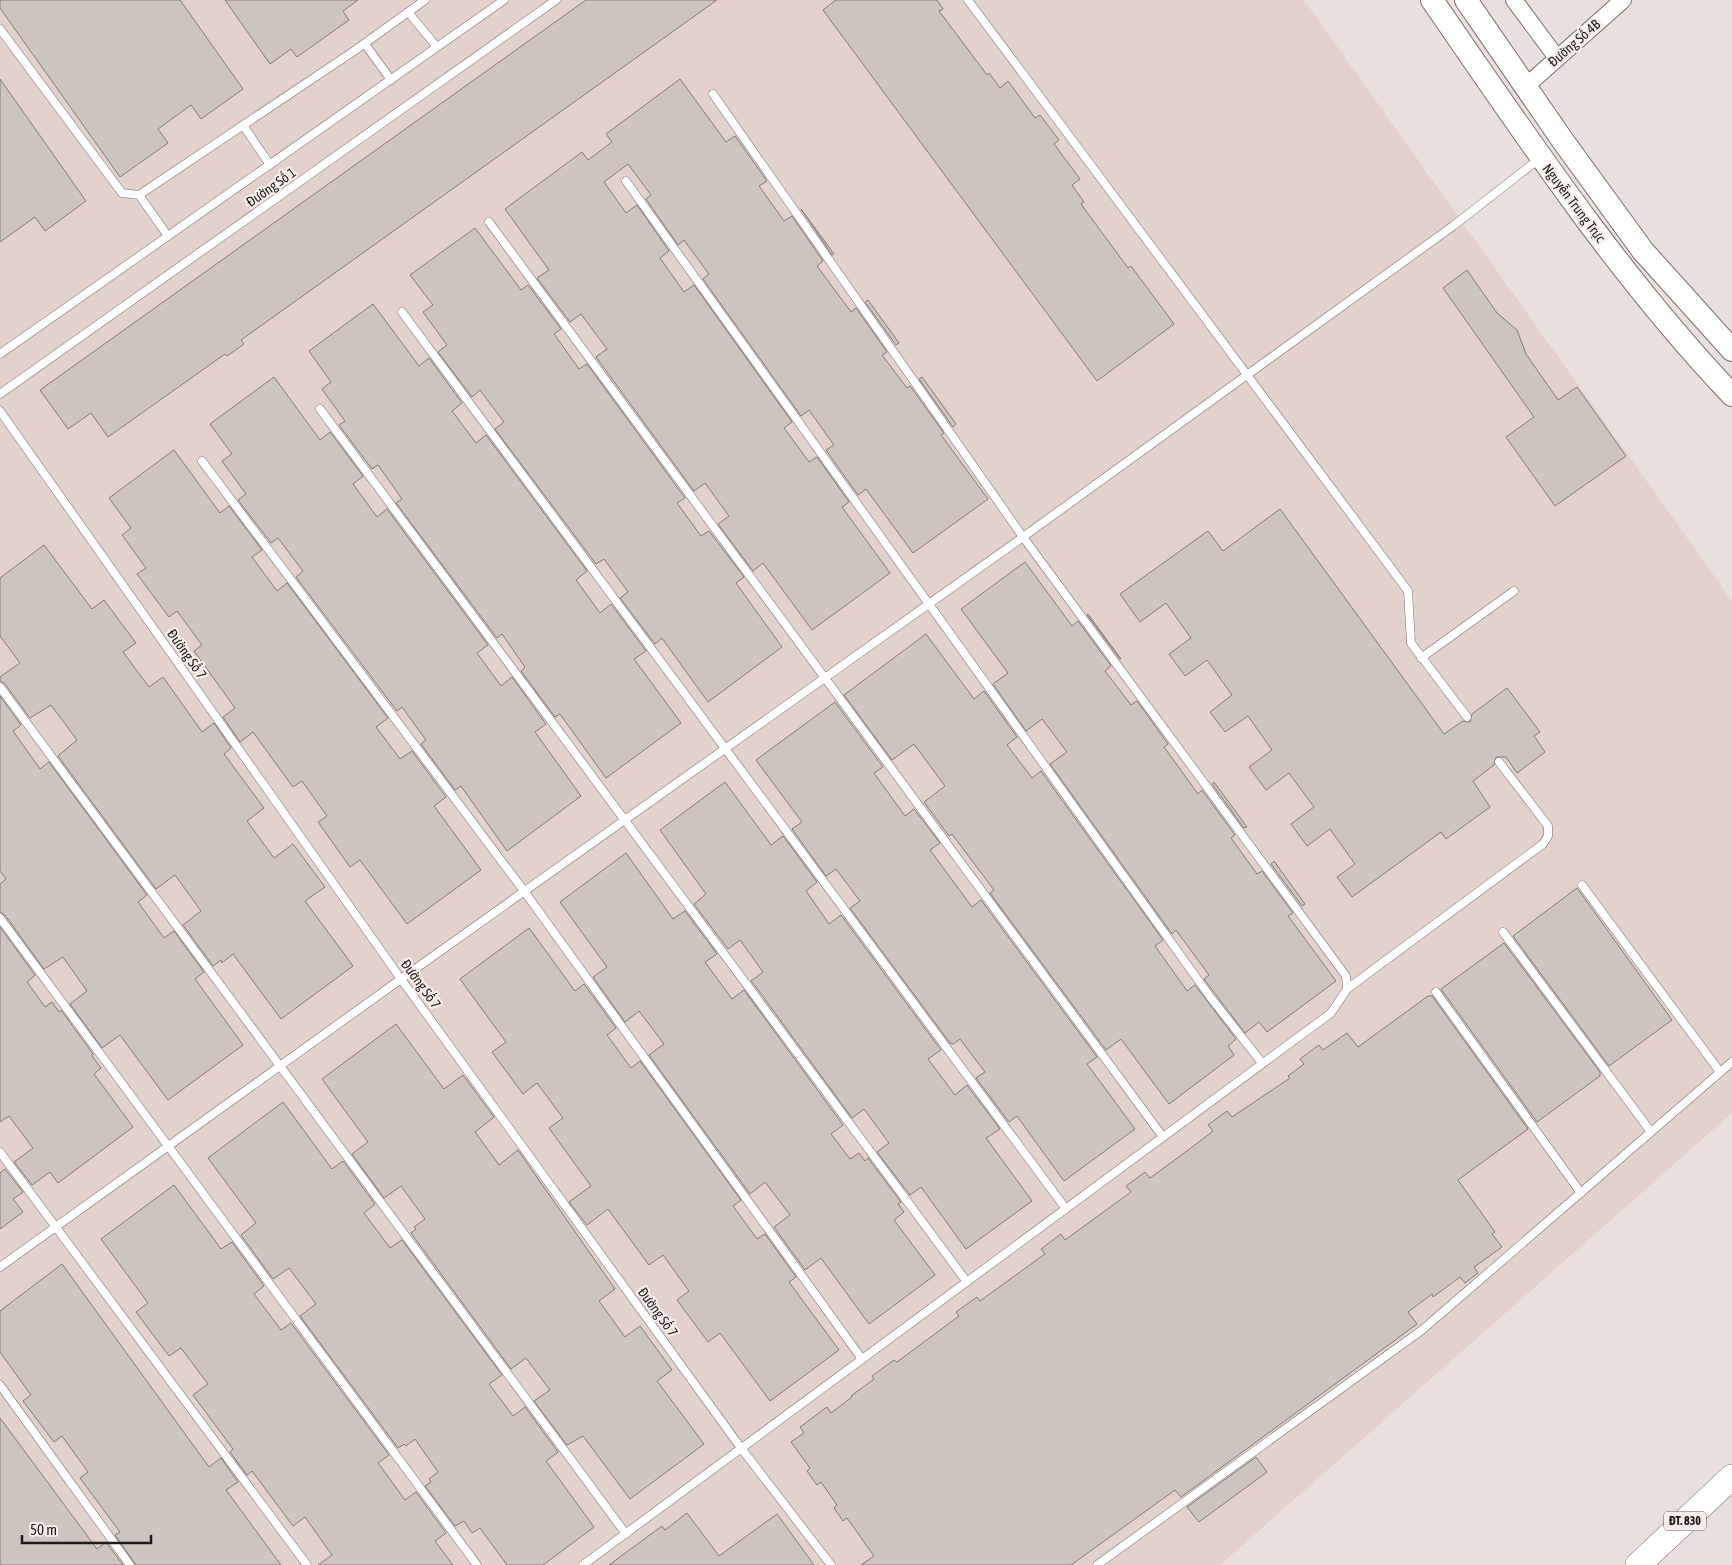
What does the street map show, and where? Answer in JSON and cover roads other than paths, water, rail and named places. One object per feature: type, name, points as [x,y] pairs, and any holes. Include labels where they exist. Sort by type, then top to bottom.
[{"type":"main road","name":"Nguyễn Trung Trực","points":[[1432,0],[1540,158],[1617,260],[1732,395]]},
{"type":"main road","name":"Nguyễn Trung Trực","points":[[1466,0],[1563,141],[1643,251],[1732,350]]},
{"type":"main road","points":[[1540,158],[1563,141]]},
{"type":"main road","name":"ĐT. 830","points":[[1638,1565],[1732,1477]]},
{"type":"street","points":[[1514,0],[1557,58]]},
{"type":"street","name":"Đường Số 4B","points":[[1525,87],[1623,0]]},
{"type":"lane","points":[[0,29],[122,193],[139,195],[365,44],[424,0]]},
{"type":"lane","name":"Đường Số 1","points":[[0,354],[504,0]]},
{"type":"lane","name":"Đường Số 1","points":[[0,394],[556,0]]},
{"type":"lane","points":[[968,0],[1248,373],[1408,591],[1410,638],[1421,658],[1467,717]]},
{"type":"lane","points":[[408,12],[437,48]]},
{"type":"lane","points":[[365,44],[391,80]]},
{"type":"lane","points":[[713,94],[1023,537],[1346,976],[1347,989]]},
{"type":"lane","points":[[243,125],[270,165]]},
{"type":"lane","points":[[0,1267],[401,978],[1023,537],[1453,226],[1540,158]]},
{"type":"lane","points":[[626,180],[1211,998],[1262,1063]]},
{"type":"lane","points":[[139,195],[168,236]]},
{"type":"lane","points":[[489,222],[1163,1136]]},
{"type":"lane","points":[[402,312],[1066,1209]]},
{"type":"lane","points":[[320,409],[967,1282]]},
{"type":"lane","name":"Đường Số 7","points":[[0,411],[401,978],[741,1448],[831,1565]]},
{"type":"lane","points":[[202,461],[524,891],[862,1359]]},
{"type":"lane","points":[[1421,658],[1514,591]]},
{"type":"lane","points":[[0,687],[626,1534]]},
{"type":"lane","points":[[583,1565],[1331,1013],[1347,989],[1543,844],[1548,836],[1548,826],[1499,762]]},
{"type":"lane","points":[[1582,885],[1720,1072]]},
{"type":"lane","points":[[0,918],[477,1565]]},
{"type":"lane","points":[[1503,932],[1651,1132]]},
{"type":"lane","points":[[1436,992],[1582,1193]]},
{"type":"lane","points":[[1097,1565],[1422,1330],[1732,1062]]},
{"type":"lane","points":[[0,1152],[308,1565]]},
{"type":"lane","points":[[0,1385],[130,1565]]}]
